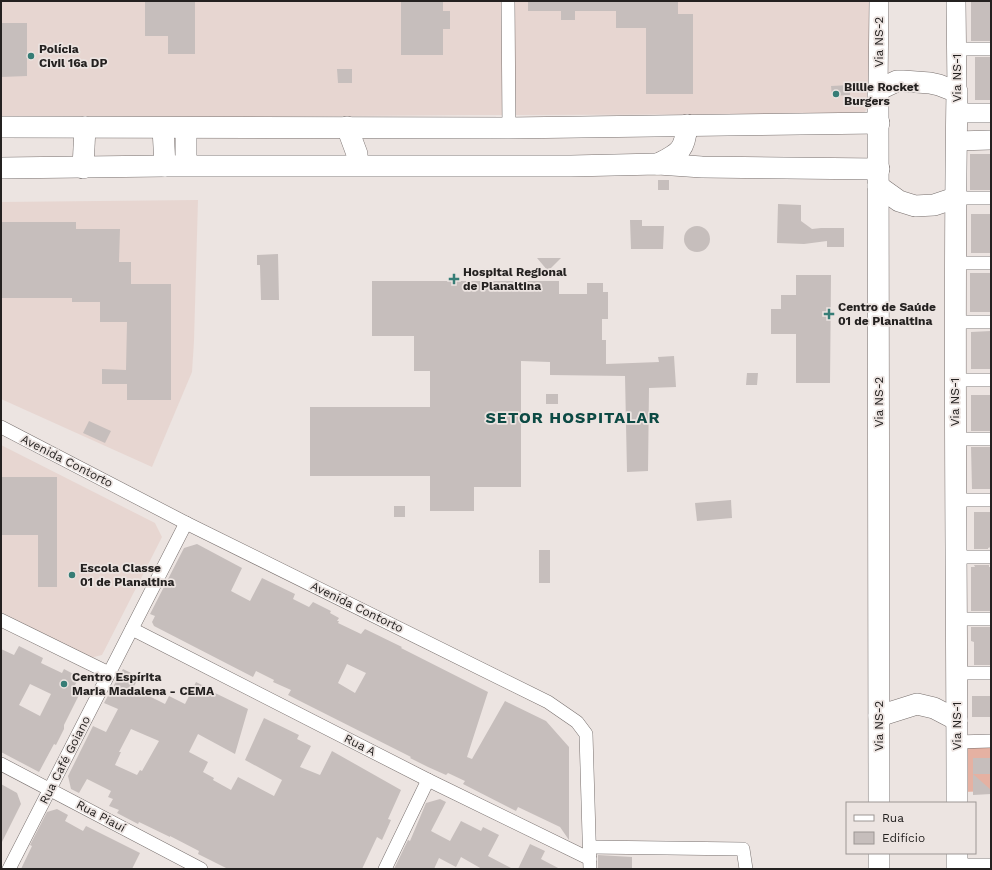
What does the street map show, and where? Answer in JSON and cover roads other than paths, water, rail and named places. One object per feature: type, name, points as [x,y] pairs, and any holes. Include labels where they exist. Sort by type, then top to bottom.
[{"type":"main road","points":[[878,90],[897,81],[922,81],[957,92]]},
{"type":"main road","name":"Via NS-2","points":[[878,90],[879,802]]},
{"type":"main road","name":"Via NS-1","points":[[957,92],[955,198],[957,802]]},
{"type":"main road","points":[[1,127],[509,128],[879,123]]},
{"type":"main road","points":[[658,164],[676,155],[683,146],[687,125]]},
{"type":"main road","points":[[83,168],[86,127]]},
{"type":"main road","points":[[163,128],[165,166]]},
{"type":"main road","points":[[186,128],[186,166]]},
{"type":"main road","points":[[347,128],[357,154],[357,165]]},
{"type":"main road","points":[[1,168],[357,165],[571,166],[658,164],[878,177],[899,201],[915,206],[934,205],[955,198]]},
{"type":"main road","points":[[879,716],[917,704],[934,708],[957,720]]},
{"type":"main road","points":[[879,854],[879,869]]},
{"type":"street","points":[[508,1],[509,128]]},
{"type":"street","name":"Via NS-2","points":[[878,90],[879,1]]},
{"type":"street","name":"Via NS-1","points":[[956,1],[957,92]]},
{"type":"street","points":[[957,49],[991,49]]},
{"type":"street","points":[[957,113],[991,113]]},
{"type":"street","points":[[956,141],[991,140]]},
{"type":"street","points":[[955,198],[991,198]]},
{"type":"street","points":[[956,263],[991,263]]},
{"type":"street","points":[[956,322],[991,322]]},
{"type":"street","points":[[956,380],[991,380]]},
{"type":"street","name":"Avenida Contorto","points":[[1,427],[186,523],[548,702],[578,722],[586,734],[590,858]]},
{"type":"street","points":[[955,439],[991,438]]},
{"type":"street","points":[[955,500],[991,500]]},
{"type":"street","name":"Rua Café Goiano","points":[[9,869],[186,523]]},
{"type":"street","points":[[956,557],[991,557]]},
{"type":"street","points":[[956,619],[991,619]]},
{"type":"street","points":[[1,620],[109,673]]},
{"type":"street","name":"Rua A","points":[[132,629],[428,780],[590,858]]},
{"type":"street","points":[[956,673],[991,673]]},
{"type":"street","points":[[957,742],[991,742]]},
{"type":"street","name":"Rua Piauí","points":[[1,764],[201,869]]},
{"type":"street","points":[[385,869],[428,780]]},
{"type":"street","points":[[590,858],[743,849],[746,869]]},
{"type":"street","points":[[957,862],[991,865]]},
{"type":"place","name":"Polícia Civil 16a DP","points":[[31,56]]},
{"type":"place","name":"Billie Rocket Burgers","points":[[836,94]]},
{"type":"place","name":"Hospital Regional de Planaltina","points":[[454,279]]},
{"type":"place","name":"Centro de Saúde 01 de Planaltina","points":[[829,314]]},
{"type":"place","name":"Escola Classe 01 de Planaltina","points":[[72,575]]},
{"type":"place","name":"Centro Espírita Maria Madalena - CEMA","points":[[64,684]]},
{"type":"district","name":"SETOR HOSPITALAR","points":[[573,417]]}]
